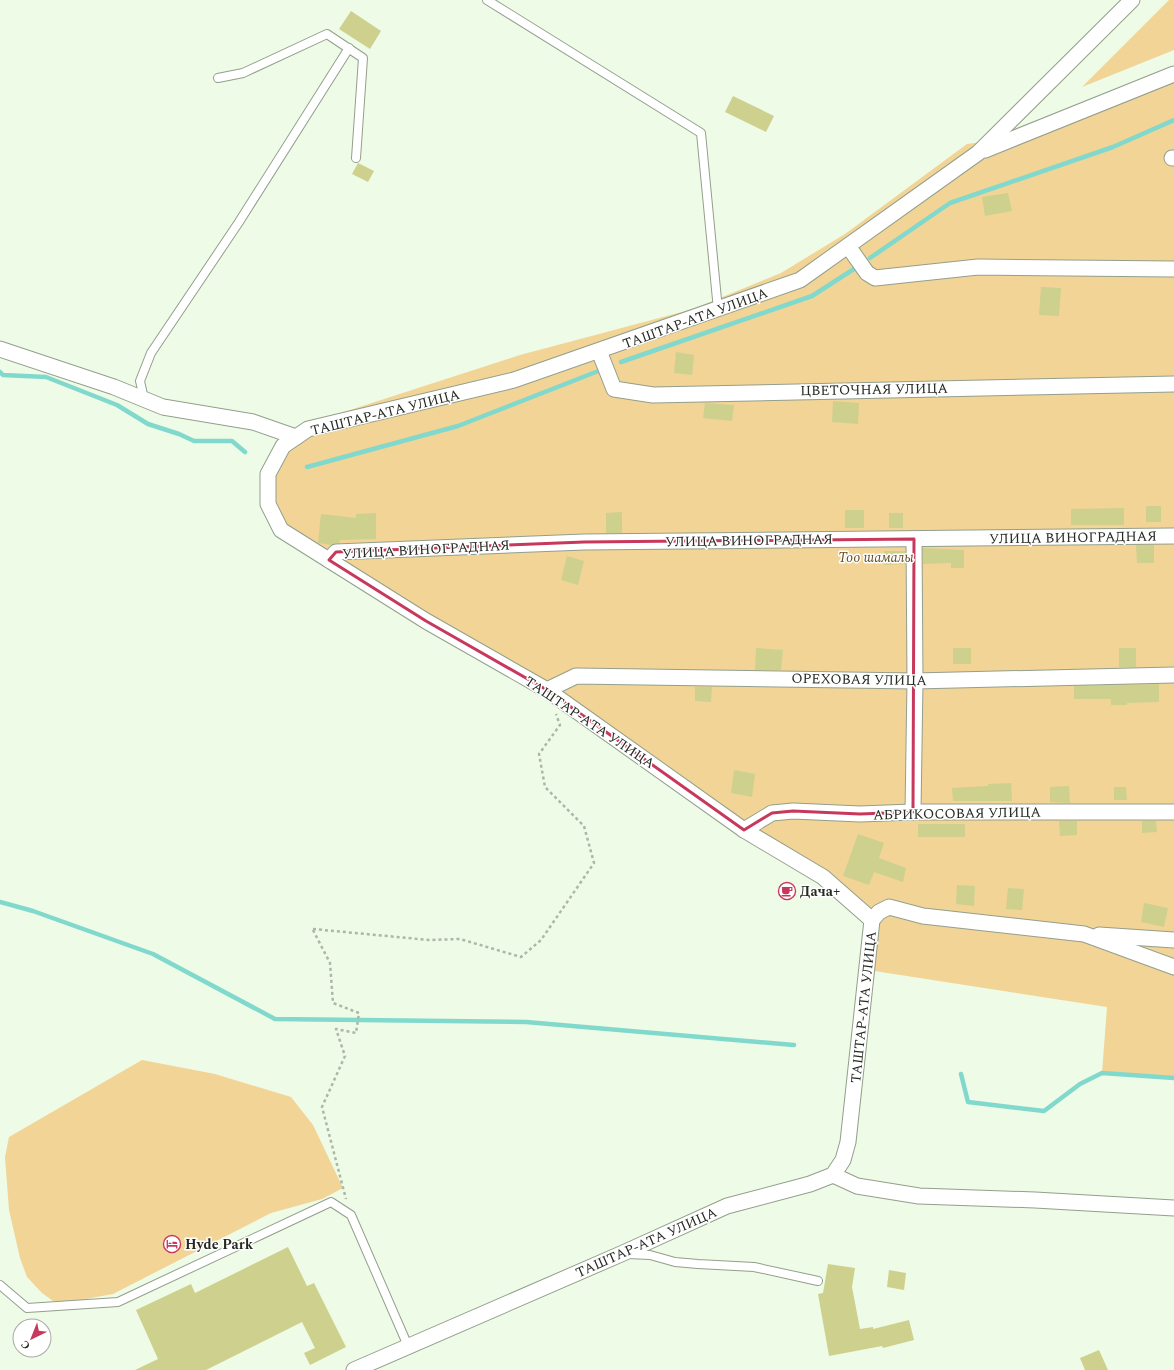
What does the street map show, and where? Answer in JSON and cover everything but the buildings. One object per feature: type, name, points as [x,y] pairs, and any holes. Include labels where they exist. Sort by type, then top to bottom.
[{"type":"street","points":[[978,153],[1132,0]]},
{"type":"street","points":[[978,153],[1174,74]]},
{"type":"street","name":"ТАШТАР-АТА УЛИЦА","points":[[354,1370],[621,1254],[727,1206],[810,1184],[833,1175],[843,1160],[848,1142],[872,920],[823,876],[744,830],[547,690],[426,621],[281,530],[268,504],[268,474],[283,446],[308,429],[514,380],[718,310],[800,280],[978,153]]},
{"type":"street","points":[[848,246],[867,273],[875,278],[978,267],[1174,269]]},
{"type":"street","points":[[0,349],[114,387],[163,407],[252,422],[296,437]]},
{"type":"street","name":"ЦВЕТОЧНАЯ УЛИЦА","points":[[599,351],[614,389],[653,395],[749,391],[1174,384]]},
{"type":"street","name":"УЛИЦА ВИНОГРАДНАЯ","points":[[329,560],[336,552],[584,542],[1174,536]]},
{"type":"street","points":[[913,812],[916,681],[914,539]]},
{"type":"street","name":"ОРЕХОВАЯ УЛИЦА","points":[[547,690],[576,676],[916,681],[1174,675]]},
{"type":"street","name":"АБРИКОСОВАЯ УЛИЦА","points":[[744,830],[772,813],[794,811],[860,814],[913,812],[1174,812]]},
{"type":"street","points":[[872,920],[879,912],[889,907],[923,916],[1084,934],[1174,940]]},
{"type":"street","points":[[1084,934],[1174,967]]},
{"type":"street","points":[[833,1175],[857,1186],[919,1196],[1035,1200],[1174,1208]]},
{"type":"lane","points":[[487,0],[700,132],[718,310]]},
{"type":"lane","points":[[218,78],[243,73],[327,34],[363,58],[356,158]]},
{"type":"lane","points":[[144,399],[140,381],[150,353],[239,222],[349,48]]},
{"type":"lane","points":[[0,1285],[27,1308],[118,1302],[330,1202],[351,1215],[408,1346]]},
{"type":"lane","points":[[621,1254],[650,1255],[675,1262],[754,1267],[818,1281]]},
{"type":"path","points":[[351,1215],[322,1107],[345,1056],[336,1029],[356,1034],[359,1013],[333,1003],[330,963],[313,929],[429,940],[460,939],[521,957],[541,940],[594,863],[584,826],[544,786],[540,754],[560,725],[547,690]]},
{"type":"highlighted area","points":[[914,539],[913,812],[860,814],[793,811],[772,813],[744,830],[547,690],[426,621],[329,560],[336,552],[584,542]]},
{"type":"green space","points":[[1169,0],[1174,0],[1174,50],[1082,87]]},
{"type":"green space","name":"Тоо шамалы","points":[[1174,79],[1174,1078],[1102,1073],[1107,1007],[868,970],[872,920],[547,690],[281,530],[268,474],[308,429],[344,412],[520,355],[693,309],[781,273],[845,234],[967,144],[1035,135]]},
{"type":"green space","points":[[142,1060],[215,1074],[291,1097],[313,1125],[343,1188],[322,1199],[271,1213],[113,1294],[69,1302],[53,1301],[42,1293],[27,1277],[20,1258],[9,1210],[5,1157],[9,1137]]},
{"type":"waterway","points":[[870,258],[950,203],[1113,147],[1174,120]]},
{"type":"waterway","points":[[621,362],[812,296],[857,267]]},
{"type":"waterway","points":[[307,467],[458,426],[601,370]]},
{"type":"waterway","points":[[0,372],[3,375],[46,377],[117,405],[148,424],[179,434],[194,441],[232,441],[245,452]]},
{"type":"waterway","points":[[0,902],[33,911],[153,954],[275,1019],[526,1022],[794,1045]]},
{"type":"waterway","points":[[961,1074],[968,1102],[1044,1111],[1080,1084],[1102,1073],[1174,1078]]},
{"type":"place","name":"Дача+","points":[[787,891]]},
{"type":"place","name":"Hyde Park","points":[[172,1244]]}]
